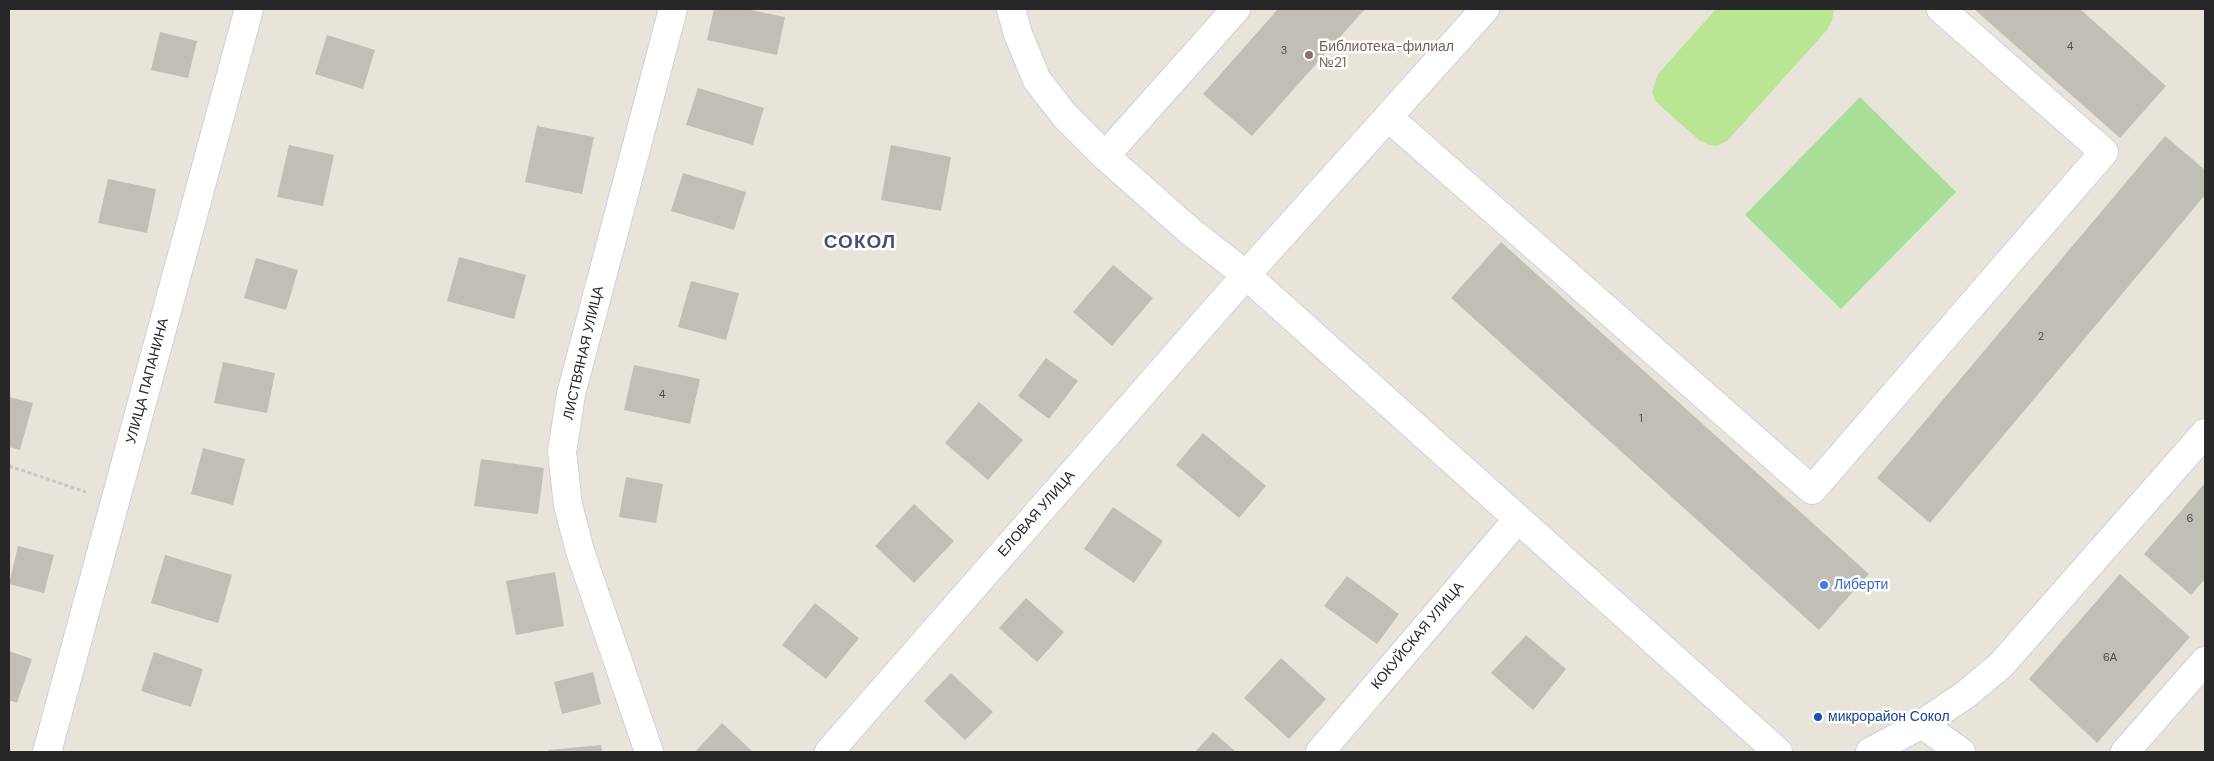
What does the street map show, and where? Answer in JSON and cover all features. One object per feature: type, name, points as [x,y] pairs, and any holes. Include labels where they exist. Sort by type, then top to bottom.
[{"type":"street","name":"УЛИЦА ПАПАНИНА","points":[[47,752],[249,9]]},
{"type":"street","name":"ЛИСТВЯНАЯ УЛИЦА","points":[[649,752],[580,551],[568,505],[562,452],[571,394],[673,9]]},
{"type":"street","points":[[1012,9],[1018,34],[1036,80],[1065,116],[1105,156],[1191,232],[1246,276],[1778,752]]},
{"type":"street","points":[[1105,156],[1236,9]]},
{"type":"street","name":"ЕЛОВАЯ УЛИЦА","points":[[829,752],[1246,276],[1486,9]]},
{"type":"street","points":[[1388,117],[1812,490],[2104,152],[1941,9]]},
{"type":"street","points":[[1870,752],[1922,724],[1965,695],[2001,665],[2205,432]]},
{"type":"street","name":"КОКУЙСКАЯ УЛИЦА","points":[[1320,752],[1517,520]]},
{"type":"street","points":[[2125,752],[2205,661]]},
{"type":"street","points":[[1922,724],[1961,752]]},
{"type":"path","points":[[9,466],[115,502]]},
{"type":"green space","points":[[1716,9],[1834,9],[1832,20],[1827,30],[1727,141],[1717,146],[1709,145],[1699,140],[1656,102],[1652,92],[1658,74]]},
{"type":"green space","points":[[1860,97],[1956,192],[1841,309],[1745,215]]},
{"type":"building","points":[[714,9],[746,9],[785,17],[777,55],[707,40]]},
{"type":"building","points":[[1278,9],[1365,9],[1252,136],[1203,94]]},
{"type":"building","points":[[1974,9],[2080,9],[2166,86],[2120,138]]},
{"type":"building","points":[[160,32],[197,41],[188,78],[151,70]]},
{"type":"building","points":[[327,35],[375,50],[363,89],[315,74]]},
{"type":"building","points":[[698,88],[764,108],[753,145],[686,125]]},
{"type":"building","points":[[537,126],[594,137],[582,194],[525,182]]},
{"type":"building","points":[[2165,136],[2205,170],[2205,195],[1930,523],[1877,478]]},
{"type":"building","points":[[289,145],[334,155],[323,206],[277,197]]},
{"type":"building","points":[[891,145],[951,157],[941,211],[881,200]]},
{"type":"building","points":[[683,173],[746,192],[734,230],[671,211]]},
{"type":"building","points":[[108,179],[156,189],[147,233],[98,223]]},
{"type":"building","points":[[1501,242],[1869,574],[1819,630],[1451,298]]},
{"type":"building","points":[[459,257],[526,275],[514,319],[447,301]]},
{"type":"building","points":[[256,258],[298,270],[286,310],[244,298]]},
{"type":"building","points":[[1113,265],[1153,298],[1112,346],[1073,312]]},
{"type":"building","points":[[691,281],[739,293],[726,340],[678,327]]},
{"type":"building","points":[[1046,358],[1078,381],[1049,419],[1018,396]]},
{"type":"building","points":[[223,362],[275,373],[267,413],[214,403]]},
{"type":"building","points":[[634,365],[700,379],[690,424],[624,410]]},
{"type":"building","points":[[9,397],[33,403],[20,450],[9,447]]},
{"type":"building","points":[[979,402],[1023,440],[988,480],[945,443]]},
{"type":"building","points":[[1203,433],[1266,486],[1239,518],[1176,465]]},
{"type":"building","points":[[203,448],[245,459],[233,505],[191,494]]},
{"type":"building","points":[[481,459],[544,468],[538,514],[474,506]]},
{"type":"building","points":[[626,477],[663,484],[656,523],[619,517]]},
{"type":"building","points":[[2205,483],[2205,579],[2191,595],[2144,554]]},
{"type":"building","points":[[914,504],[954,541],[914,583],[875,546]]},
{"type":"building","points":[[1113,507],[1163,541],[1134,583],[1084,549]]},
{"type":"building","points":[[18,546],[54,555],[44,593],[9,584]]},
{"type":"building","points":[[165,555],[232,575],[218,623],[151,603]]},
{"type":"building","points":[[555,572],[564,626],[516,635],[506,581]]},
{"type":"building","points":[[2120,574],[2190,637],[2097,743],[2029,679]]},
{"type":"building","points":[[1347,576],[1399,614],[1377,644],[1324,606]]},
{"type":"building","points":[[1026,598],[1064,632],[1037,662],[999,628]]},
{"type":"building","points":[[815,603],[859,638],[826,679],[782,645]]},
{"type":"building","points":[[1526,635],[1566,669],[1533,710],[1491,673]]},
{"type":"building","points":[[9,651],[32,659],[17,703],[9,700]]},
{"type":"building","points":[[154,652],[203,669],[191,707],[141,691]]},
{"type":"building","points":[[1281,658],[1326,699],[1289,739],[1244,698]]},
{"type":"building","points":[[593,672],[601,704],[562,714],[554,682]]},
{"type":"building","points":[[951,673],[993,712],[965,740],[924,701]]},
{"type":"building","points":[[722,723],[753,752],[695,752]]},
{"type":"building","points":[[1213,732],[1236,752],[1195,752]]},
{"type":"building","points":[[601,745],[602,752],[549,752],[548,750]]},
{"type":"place","name":"Библиотека-филиал №21","points":[[1309,55]]},
{"type":"place","name":"Либерти","points":[[1824,585]]},
{"type":"place","name":"микрорайон Сокол","points":[[1818,717]]},
{"type":"district","name":"СОКОЛ","points":[[860,243]]}]
